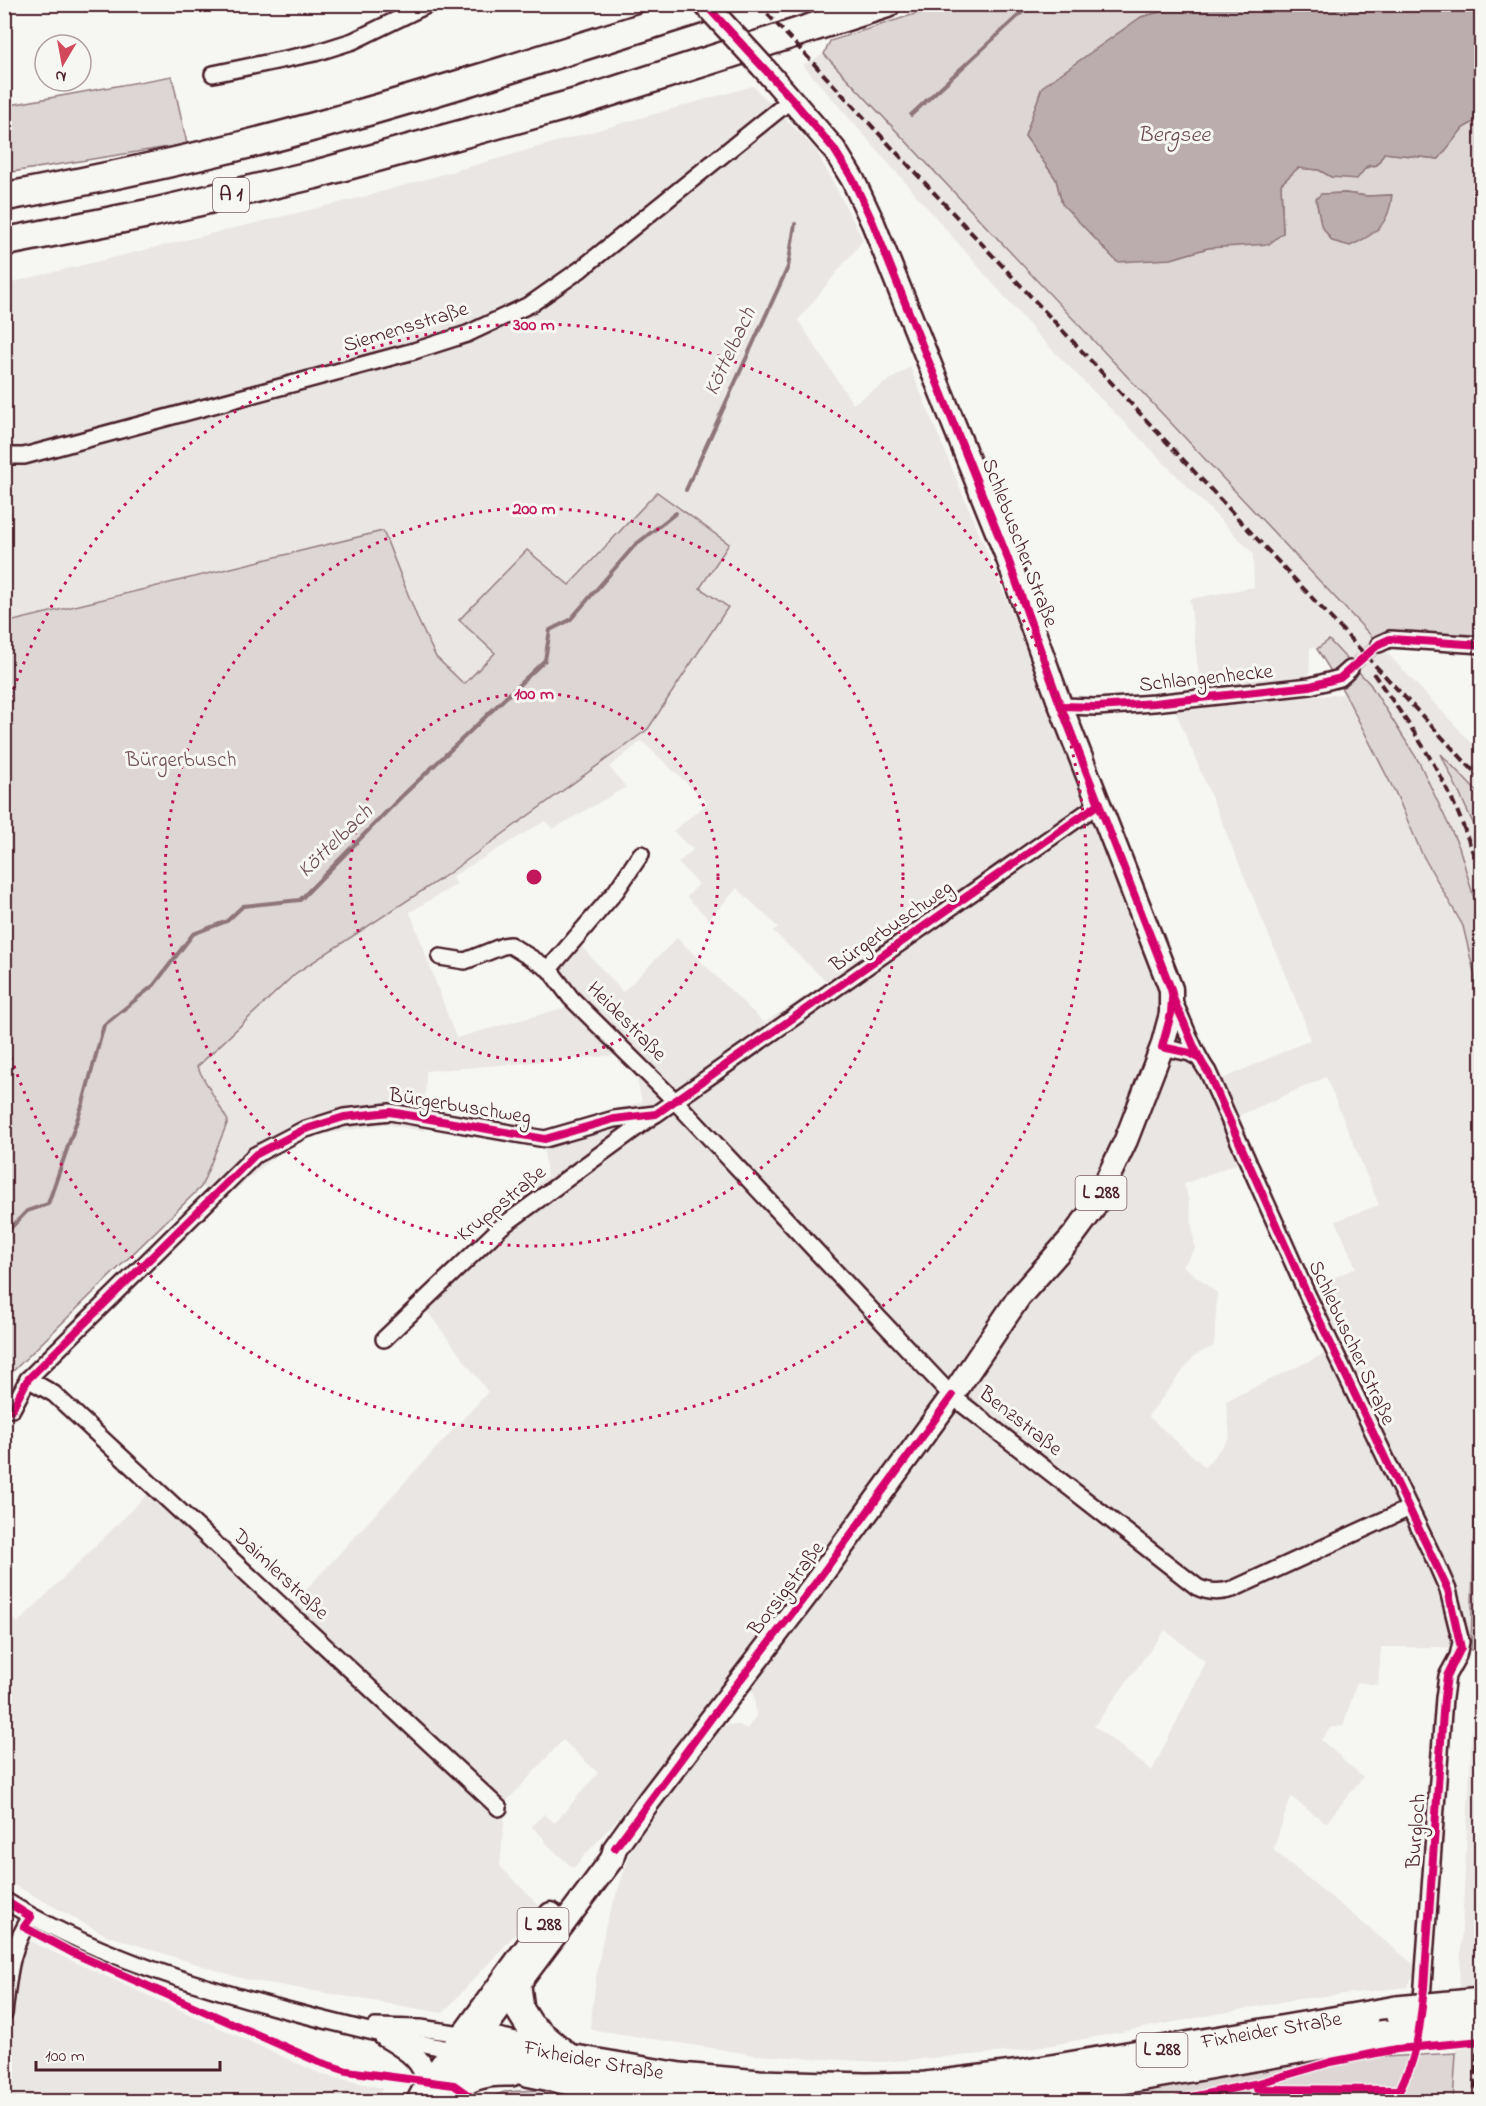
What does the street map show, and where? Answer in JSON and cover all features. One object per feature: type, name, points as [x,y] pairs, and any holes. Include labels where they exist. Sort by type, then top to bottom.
[{"type":"highway","name":"A 1","points":[[4,197],[157,167],[318,126],[440,91],[716,4]]},
{"type":"highway","name":"A 1","points":[[4,242],[151,213],[313,175],[579,102],[886,4]]},
{"type":"highway","name":"L 288","points":[[517,1986],[520,2010],[530,2026],[543,2039],[569,2058]]},
{"type":"highway","name":"Fixheider Straße","points":[[470,2040],[680,2077],[759,2084],[866,2088],[926,2085],[1022,2074],[1409,2016],[1482,2002]]},
{"type":"highway","name":"Fixheider Straße","points":[[972,2102],[1030,2096],[1379,2035],[1482,2024]]},
{"type":"highway","name":"Fixheider Straße","points":[[470,2040],[526,2072],[604,2088],[696,2102]]},
{"type":"highway","points":[[432,2095],[481,2074],[495,2071],[526,2072]]},
{"type":"main road","name":"Schlebuscher Straße","points":[[705,4],[792,99],[834,149],[853,180],[873,223],[1008,559],[1061,706],[1171,989],[1172,999]]},
{"type":"main road","name":"Borsigstraße","points":[[615,1848],[814,1585],[952,1396],[1019,1297],[1073,1236],[1092,1209],[1126,1140],[1162,1047],[1171,1014],[1172,999]]},
{"type":"main road","name":"L 288","points":[[470,2040],[517,1986],[612,1859],[615,1848]]},
{"type":"main road","name":"L 288","points":[[470,2040],[577,1879],[603,1853],[615,1848]]},
{"type":"main road","points":[[386,2036],[408,2050],[420,2062],[426,2071],[432,2095]]},
{"type":"main road","points":[[432,2095],[470,2040]]},
{"type":"street","points":[[213,74],[315,53],[353,41],[429,4]]},
{"type":"street","name":"Siemensstraße","points":[[4,456],[24,456],[414,351],[467,334],[503,318],[531,304],[581,269],[792,99]]},
{"type":"street","points":[[1379,644],[1390,639],[1482,645]]},
{"type":"street","name":"Schlangenhecke","points":[[1061,706],[1097,707],[1154,703],[1310,686],[1340,678],[1350,669]]},
{"type":"street","name":"Bürgerbuschweg","points":[[12,1409],[28,1379],[255,1155],[303,1130],[344,1117],[390,1112],[545,1139],[614,1119],[656,1114],[1100,803]]},
{"type":"street","points":[[549,969],[616,891],[641,854]]},
{"type":"street","name":"Heidestraße","points":[[440,957],[465,961],[510,945],[549,969],[571,998],[676,1102]]},
{"type":"street","name":"Schlebuscher Straße","points":[[1172,999],[1185,1023],[1197,1057],[1208,1072],[1306,1292],[1448,1590],[1461,1648]]},
{"type":"street","points":[[1162,1047],[1190,1053],[1197,1057]]},
{"type":"street","name":"Benzstraße","points":[[676,1102],[952,1396],[1197,1587],[1207,1591],[1225,1592],[1410,1508]]},
{"type":"street","name":"Kruppstraße","points":[[384,1339],[501,1227],[656,1114]]},
{"type":"street","name":"Daimlerstraße","points":[[28,1379],[54,1394],[499,1808]]},
{"type":"street","name":"Burgloch","points":[[1409,2016],[1424,1988],[1443,1698],[1447,1676],[1461,1648]]},
{"type":"street","name":"Fixheider Straße","points":[[4,1900],[32,1917],[127,1962],[207,1989],[386,2036],[470,2040]]},
{"type":"street","points":[[4,2014],[11,1957],[17,1941],[32,1917]]},
{"type":"street","name":"Fixheider Straße","points":[[348,2027],[420,2028],[470,2040]]},
{"type":"shaded area","points":[[824,54],[1481,753],[1481,796],[1443,756],[1481,840],[1481,922],[1459,847],[1419,762],[1370,684],[1329,640],[1317,649],[1310,647],[1309,683],[1201,694],[1190,599],[1254,587],[1253,553],[1037,334],[803,65]]},
{"type":"shaded area","points":[[753,86],[816,150],[863,240],[798,320],[853,404],[910,367],[1087,794],[1218,1081],[1310,1040],[1304,1020],[1174,707],[1345,694],[1397,796],[1422,854],[1463,926],[1482,1002],[1481,1230],[1471,1650],[1439,1647],[1381,1647],[1378,1685],[1357,1682],[1343,1726],[1330,1728],[1321,1740],[1363,1777],[1326,1823],[1291,1797],[1273,1850],[1418,1968],[1407,1987],[1298,1999],[1019,2051],[881,2062],[756,2055],[590,2029],[605,1928],[633,1845],[723,1725],[739,1725],[747,1729],[756,1716],[754,1693],[733,1670],[632,1803],[573,1868],[532,1827],[544,1814],[555,1823],[598,1773],[563,1740],[506,1802],[500,1866],[540,1907],[443,2013],[244,1979],[106,1935],[5,1880],[4,1611],[18,1623],[159,1483],[292,1605],[488,1392],[427,1311],[416,1300],[503,1213],[547,1176],[542,1131],[642,1102],[637,1080],[618,1055],[426,1071],[424,1131],[384,1124],[320,1135],[282,1150],[227,1197],[201,1187],[228,1121],[197,1067],[296,973],[450,873],[597,767],[728,607],[700,588],[657,492],[569,586],[459,620],[495,653],[464,684],[436,657],[419,622],[383,532],[5,623],[5,284],[367,196]],"holes":[[[642,741],[708,803],[673,831],[693,850],[678,863],[699,884],[687,897],[709,919],[737,888],[778,927],[773,931],[827,982],[764,1023],[677,938],[623,992],[579,944],[548,983],[571,1006],[456,1038],[410,912],[457,884],[451,877],[545,821],[553,829],[626,787],[609,767]],[[1326,1077],[1379,1205],[1336,1221],[1356,1268],[1314,1286],[1298,1288],[1326,1353],[1226,1401],[1230,1437],[1205,1467],[1148,1416],[1195,1355],[1214,1346],[1217,1293],[1183,1266],[1195,1249],[1189,1201],[1184,1184],[1255,1156],[1238,1116]],[[1165,1630],[1206,1662],[1152,1771],[1094,1726]]]},
{"type":"shaded area","points":[[1481,1542],[1481,2101],[1453,2102],[1456,2053]]},
{"type":"shaded area","points":[[4,1923],[35,1944],[323,2075],[382,2088],[376,2101],[5,2101]]},
{"type":"green space","points":[[943,5],[1187,5],[1141,17],[1025,136],[1056,179],[1062,204],[1171,259],[1208,248],[1283,233],[1281,184],[1298,168],[1319,170],[1331,177],[1377,165],[1384,153],[1438,159],[1463,128],[1481,118],[1481,638],[1388,630],[1376,641],[824,54],[830,41]],"holes":[[[1345,193],[1367,196],[1392,195],[1317,205],[1322,194]]]},
{"type":"green space","points":[[172,76],[187,144],[5,173],[5,106],[77,93],[93,93],[93,90]]},
{"type":"green space","name":"Bürgerbusch","points":[[657,492],[729,544],[700,588],[728,607],[648,729],[445,876],[296,973],[197,1067],[228,1121],[201,1187],[5,1379],[5,623],[383,531],[419,622],[436,657],[464,684],[495,653],[459,620],[527,550],[569,585]]},
{"type":"green space","points":[[1329,640],[1370,684],[1419,762],[1459,847],[1481,922],[1481,1002],[1463,926],[1422,854],[1397,796],[1345,694],[1317,649]]},
{"type":"green space","points":[[1441,754],[1481,796],[1481,840]]},
{"type":"green space","points":[[1481,1230],[1482,1542],[1476,1650],[1471,1650]]},
{"type":"green space","points":[[1456,2053],[1453,2101],[1067,2102],[1294,2062]]},
{"type":"green space","points":[[552,2089],[622,2102],[479,2102],[504,2092]]},
{"type":"water","name":"Bergsee","points":[[1187,5],[1481,5],[1481,118],[1463,128],[1439,159],[1384,153],[1377,165],[1367,166],[1357,179],[1331,177],[1319,170],[1298,168],[1281,184],[1283,233],[1269,244],[1208,248],[1171,259],[1117,262],[1062,204],[1056,179],[1025,136],[1042,87],[1141,17]]},
{"type":"water","points":[[1345,193],[1367,196],[1392,195],[1388,214],[1380,227],[1350,246],[1332,241],[1321,225],[1316,199],[1321,194]]},
{"type":"waterway","name":"Köttelbach","points":[[911,115],[1031,4]]},
{"type":"waterway","name":"Köttelbach","points":[[686,490],[788,267],[795,224]]},
{"type":"waterway","name":"Köttelbach","points":[[4,1235],[27,1211],[48,1204],[83,1103],[104,1025],[154,985],[193,934],[227,921],[243,906],[300,900],[400,798],[545,660],[550,630],[570,620],[635,545],[676,513]]},
{"type":"tunnel","points":[[1350,669],[1379,644]]},
{"type":"railway","points":[[758,4],[1482,780]]},
{"type":"railway","points":[[1373,673],[1412,729],[1446,787],[1466,832],[1482,879]]},
{"type":"railway","points":[[1474,2102],[1482,1967]]},
{"type":"cycle path","points":[[705,4],[792,99],[834,149],[853,180],[873,223],[1008,559],[1058,699],[1175,1003],[1306,1292],[1448,1590],[1461,1648],[1447,1676],[1444,1698],[1424,1988],[1419,2028],[1416,2048],[1396,2102]]},
{"type":"cycle path","points":[[1061,706],[1097,707],[1154,703],[1310,686],[1340,678],[1379,644],[1390,639],[1482,645]]},
{"type":"cycle path","points":[[4,1411],[12,1409],[28,1379],[255,1155],[303,1130],[344,1117],[390,1112],[545,1139],[614,1119],[656,1114],[1100,803]]},
{"type":"cycle path","points":[[1172,999],[1171,1014],[1162,1047],[1190,1053],[1197,1057]]},
{"type":"cycle path","points":[[615,1848],[723,1702],[814,1585],[952,1396]]},
{"type":"cycle path","points":[[4,1900],[31,1917],[24,1927],[71,1952],[319,2062],[347,2071],[454,2085],[478,2102]]},
{"type":"cycle path","points":[[1167,2102],[1259,2083],[1331,2062],[1397,2049],[1482,2041]]},
{"type":"cycle path","points":[[1257,2089],[1398,2090]]}]
